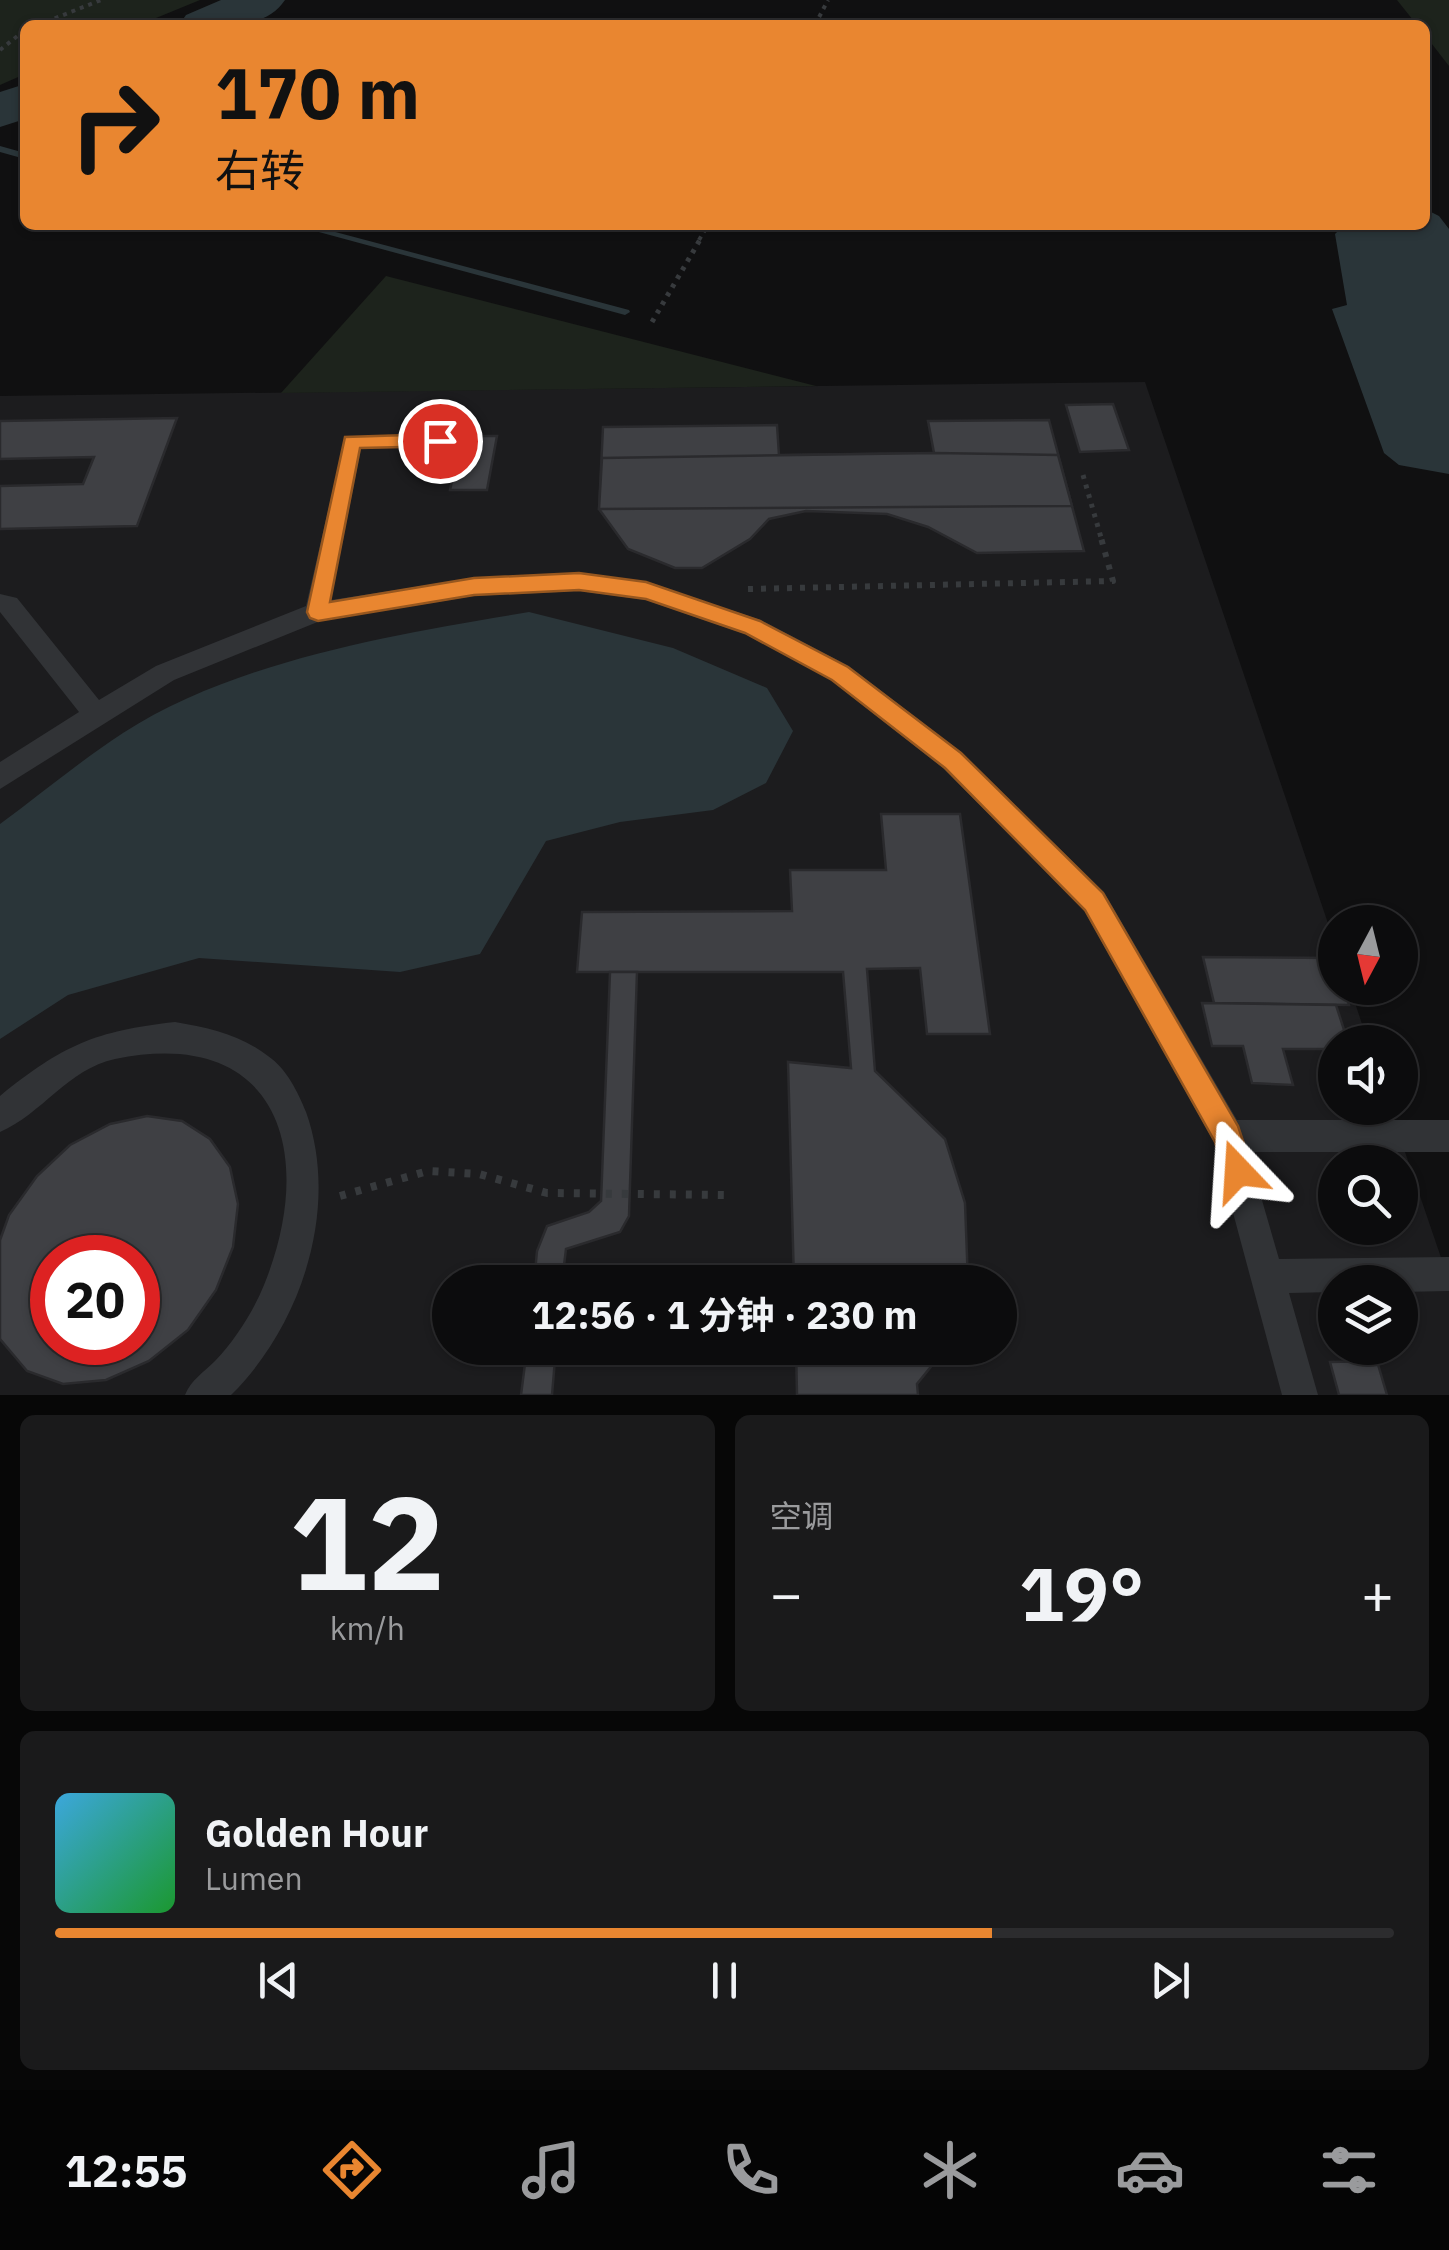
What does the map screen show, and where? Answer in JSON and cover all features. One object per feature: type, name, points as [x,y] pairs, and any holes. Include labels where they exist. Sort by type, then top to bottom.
[{"type":"lane","points":[[318,612],[352,442],[440,441]]},
{"type":"lane","points":[[0,777],[165,673],[318,612],[474,587],[579,582],[646,590],[753,627],[840,673],[953,761],[1094,901],[1228,1136],[1300,1395]]},
{"type":"lane","points":[[0,603],[10,605],[96,714]]},
{"type":"lane","points":[[0,1116],[54,1072],[112,1045],[172,1035],[225,1046],[269,1075],[297,1122],[308,1182],[298,1252],[265,1324],[204,1395]]},
{"type":"lane","points":[[1228,1136],[1449,1136]]},
{"type":"lane","points":[[1269,1276],[1449,1274]]},
{"type":"path","points":[[51,20],[101,0]]},
{"type":"path","points":[[0,50],[20,34]]},
{"type":"path","points":[[652,322],[705,230]]},
{"type":"path","points":[[744,589],[1112,581],[1082,475]]},
{"type":"path","points":[[305,1206],[428,1171],[479,1174],[547,1193],[726,1195]]},
{"type":"shaded area","points":[[0,0],[200,0],[151,20],[20,20],[20,76],[0,85]]},
{"type":"shaded area","points":[[1397,0],[1449,0],[1449,66],[1430,41],[1430,20],[1413,20]]},
{"type":"shaded area","points":[[1430,212],[1449,229],[1449,474],[1399,465],[1384,453],[1332,309],[1347,305],[1335,234],[1339,230],[1430,230]]},
{"type":"shaded area","points":[[386,276],[816,386],[281,393]]},
{"type":"shaded area","points":[[1145,382],[1322,905],[1318,905],[1318,1005],[1356,1005],[1362,1025],[1318,1025],[1318,1125],[1396,1125],[1403,1145],[1318,1145],[1318,1245],[1418,1245],[1418,1190],[1449,1281],[1449,1395],[0,1395],[0,396]]},
{"type":"shaded area","points":[[529,612],[673,648],[767,688],[793,731],[766,783],[713,810],[620,822],[546,841],[480,954],[400,972],[199,958],[68,995],[0,1039],[0,824],[123,733],[216,686],[319,653]]},
{"type":"building","points":[[1113,404],[1129,450],[1080,452],[1066,405]]},
{"type":"building","points":[[177,418],[137,526],[0,529],[0,486],[83,484],[94,457],[0,459],[0,421]]},
{"type":"building","points":[[1049,420],[1084,551],[977,553],[928,527],[887,514],[806,511],[769,519],[750,539],[702,568],[675,568],[628,549],[599,509],[603,427],[777,425],[779,455],[934,453],[928,421]]},
{"type":"building","points":[[462,436],[497,436],[487,490],[450,490]]},
{"type":"building","points":[[1058,455],[1072,506],[599,509],[602,458]]},
{"type":"building","points":[[881,814],[960,814],[990,1034],[927,1034],[920,968],[867,969],[875,1071],[945,1139],[965,1203],[967,1265],[794,1265],[788,1062],[851,1068],[843,972],[577,972],[582,912],[792,911],[790,870],[886,870]]},
{"type":"building","points":[[1203,957],[1318,958],[1318,1005],[1214,1003]]},
{"type":"building","points":[[610,972],[637,972],[629,1216],[620,1232],[566,1249],[564,1265],[536,1265],[547,1226],[589,1212],[601,1201]]},
{"type":"building","points":[[1202,1003],[1336,1005],[1342,1025],[1318,1025],[1318,1049],[1283,1049],[1293,1085],[1252,1083],[1243,1046],[1212,1046]]},
{"type":"building","points":[[147,1116],[182,1121],[210,1139],[230,1167],[238,1204],[233,1247],[216,1290],[188,1330],[160,1352],[160,1235],[30,1235],[30,1365],[140,1365],[106,1380],[63,1384],[27,1371],[0,1339],[0,1240],[9,1215],[37,1176],[70,1145],[110,1124]]},
{"type":"building","points":[[525,1365],[555,1365],[552,1395],[521,1395]]},
{"type":"building","points":[[796,1365],[932,1365],[917,1384],[918,1395],[797,1395]]},
{"type":"building","points":[[1331,1365],[1378,1365],[1387,1395],[1339,1395]]},
{"type":"waterway","points":[[215,20],[262,0]]},
{"type":"waterway","points":[[0,111],[20,102]]},
{"type":"waterway","points":[[0,149],[20,155]]},
{"type":"waterway","points":[[317,230],[625,312]]},
{"type":"route","points":[[440,441],[352,442],[318,612],[474,587],[579,582],[646,590],[753,627],[840,673],[953,761],[1094,901],[1228,1136],[1238,1171]]}]
